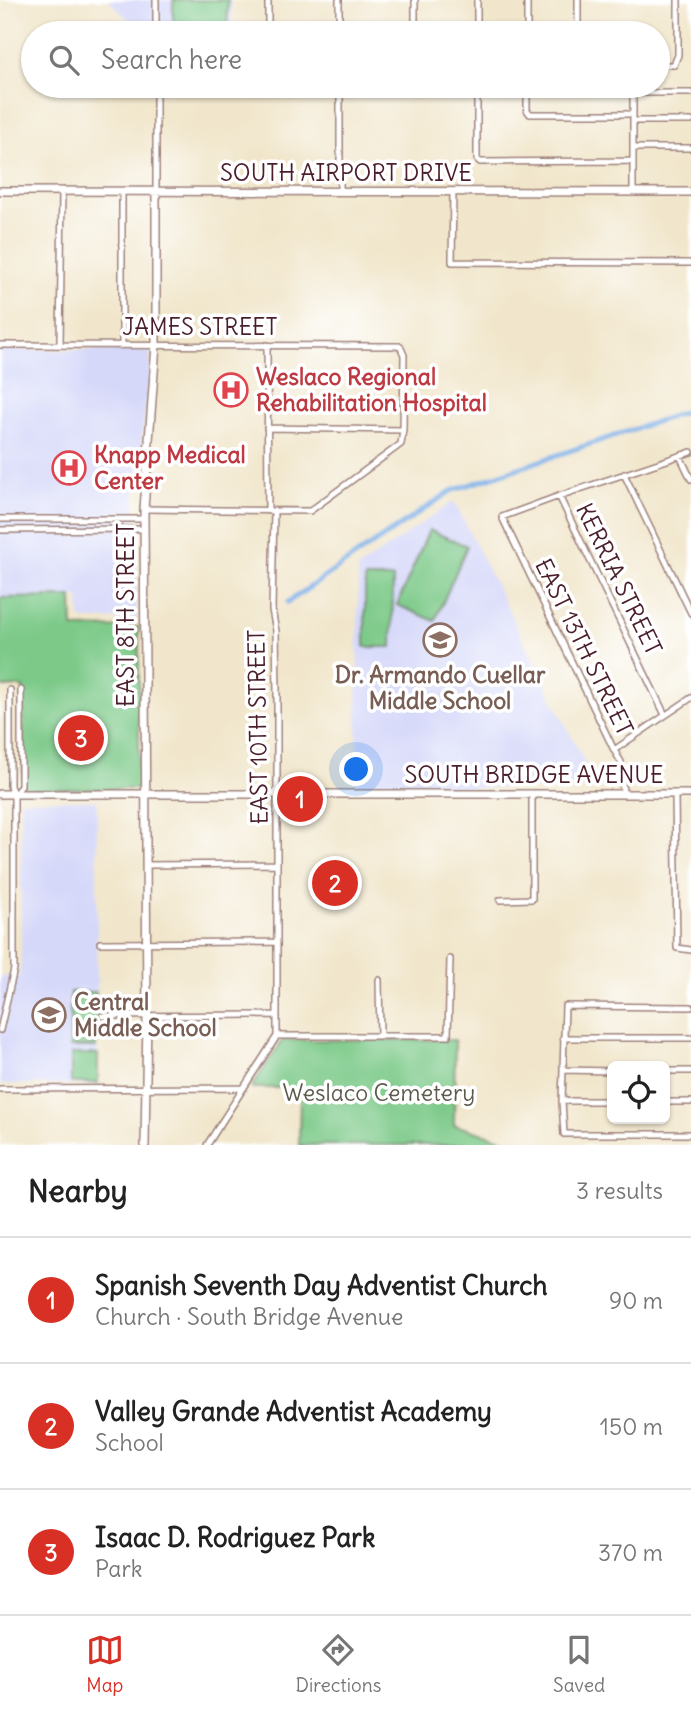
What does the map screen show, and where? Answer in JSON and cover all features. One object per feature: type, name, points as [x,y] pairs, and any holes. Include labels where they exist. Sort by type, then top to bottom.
[{"type":"street","points":[[156,0],[156,21]]},
{"type":"street","points":[[268,0],[268,21]]},
{"type":"street","points":[[340,0],[340,21]]},
{"type":"street","points":[[415,0],[415,21]]},
{"type":"street","points":[[477,0],[477,21]]},
{"type":"street","points":[[527,0],[527,21]]},
{"type":"street","points":[[578,0],[578,21]]},
{"type":"street","points":[[670,65],[674,65],[677,60],[678,0]]},
{"type":"street","points":[[670,93],[691,93]]},
{"type":"street","name":"EAST 8TH STREET","points":[[145,1145],[147,1015],[144,530],[156,345],[156,98]]},
{"type":"street","points":[[340,98],[340,192]]},
{"type":"street","points":[[477,98],[477,159],[480,162],[633,161]]},
{"type":"street","points":[[527,98],[527,110],[530,114],[691,121]]},
{"type":"street","points":[[633,98],[633,192]]},
{"type":"street","points":[[633,148],[691,148]]},
{"type":"street","name":"SOUTH AIRPORT DRIVE","points":[[0,191],[691,192]]},
{"type":"street","points":[[60,344],[62,192]]},
{"type":"street","points":[[122,192],[122,345]]},
{"type":"street","points":[[453,192],[452,262],[691,264]]},
{"type":"street","name":"JAMES STREET","points":[[0,345],[400,346],[404,355],[403,430]]},
{"type":"street","name":"EAST 10TH STREET","points":[[267,345],[272,610],[276,631],[277,1036]]},
{"type":"street","points":[[145,509],[310,511],[401,444],[403,430],[267,428]]},
{"type":"street","points":[[559,496],[691,452]]},
{"type":"street","points":[[680,456],[691,479]]},
{"type":"street","points":[[624,474],[691,612]]},
{"type":"street","name":"EAST 13TH STREET","points":[[559,496],[502,517],[621,762],[623,794]]},
{"type":"street","name":"KERRIA STREET","points":[[559,496],[665,715]]},
{"type":"street","points":[[0,519],[145,519]]},
{"type":"street","points":[[0,530],[144,530]]},
{"type":"street","points":[[0,1030],[14,969],[14,794],[10,786],[10,690]]},
{"type":"street","points":[[14,794],[21,786],[21,690]]},
{"type":"street","points":[[614,750],[691,698]]},
{"type":"street","name":"SOUTH BRIDGE AVENUE","points":[[0,794],[691,794]]},
{"type":"street","points":[[499,900],[532,900],[532,794]]},
{"type":"street","points":[[675,794],[677,948],[691,950]]},
{"type":"street","points":[[146,865],[277,864]]},
{"type":"street","points":[[100,943],[276,942]]},
{"type":"street","points":[[207,1145],[277,1036],[448,1036],[450,959]]},
{"type":"street","points":[[379,979],[380,1036]]},
{"type":"street","points":[[691,1007],[565,1006],[562,1101],[564,1134],[691,1134]]},
{"type":"street","points":[[103,1016],[276,1015]]},
{"type":"street","points":[[563,1038],[691,1038]]},
{"type":"street","points":[[563,1070],[607,1070]]},
{"type":"street","points":[[670,1071],[691,1071]]},
{"type":"street","points":[[0,1088],[244,1088]]},
{"type":"street","points":[[562,1101],[607,1101]]},
{"type":"street","points":[[670,1102],[691,1102]]},
{"type":"shaded area","points":[[108,0],[231,0],[231,21],[130,21]]},
{"type":"shaded area","name":"Knapp Medical Center","points":[[0,350],[150,350],[150,375],[135,493],[137,619],[84,620],[80,617],[79,597],[0,598]]},
{"type":"shaded area","name":"Dr. Armando Cuellar Middle School","points":[[454,501],[598,788],[357,787],[358,568]]},
{"type":"shaded area","points":[[21,800],[97,800],[99,1085],[0,1084],[0,976],[19,977],[21,961]]},
{"type":"green space","points":[[173,0],[228,0],[227,21],[173,21]]},
{"type":"green space","points":[[429,530],[467,546],[435,621],[397,605]]},
{"type":"green space","points":[[365,578],[393,578],[392,647],[365,647]]},
{"type":"green space","points":[[72,597],[73,628],[139,627],[139,789],[23,789],[23,687],[0,687],[0,598]]},
{"type":"green space","points":[[70,992],[96,992],[96,1047],[70,1047]]},
{"type":"green space","name":"Weslaco Cemetery","points":[[283,1040],[455,1040],[454,1125],[522,1145],[299,1145],[300,1094],[292,1088],[251,1088]]},
{"type":"green space","points":[[71,1054],[98,1054],[98,1083],[71,1083]]},
{"type":"waterway","points":[[288,602],[451,491],[691,410]]},
{"type":"place","name":"Weslaco Regional Rehabilitation Hospital","points":[[231,390]]},
{"type":"place","name":"Knapp Medical Center","points":[[69,468]]},
{"type":"place","name":"Dr. Armando Cuellar Middle School","points":[[440,640]]},
{"type":"place","name":"Isaac D. Rodriguez Park","points":[[81,738]]},
{"type":"place","name":"Spanish Seventh Day Adventist Church","points":[[300,799]]},
{"type":"place","name":"Valley Grande Adventist Academy","points":[[335,883]]},
{"type":"place","name":"Central Middle School","points":[[49,1015]]}]
